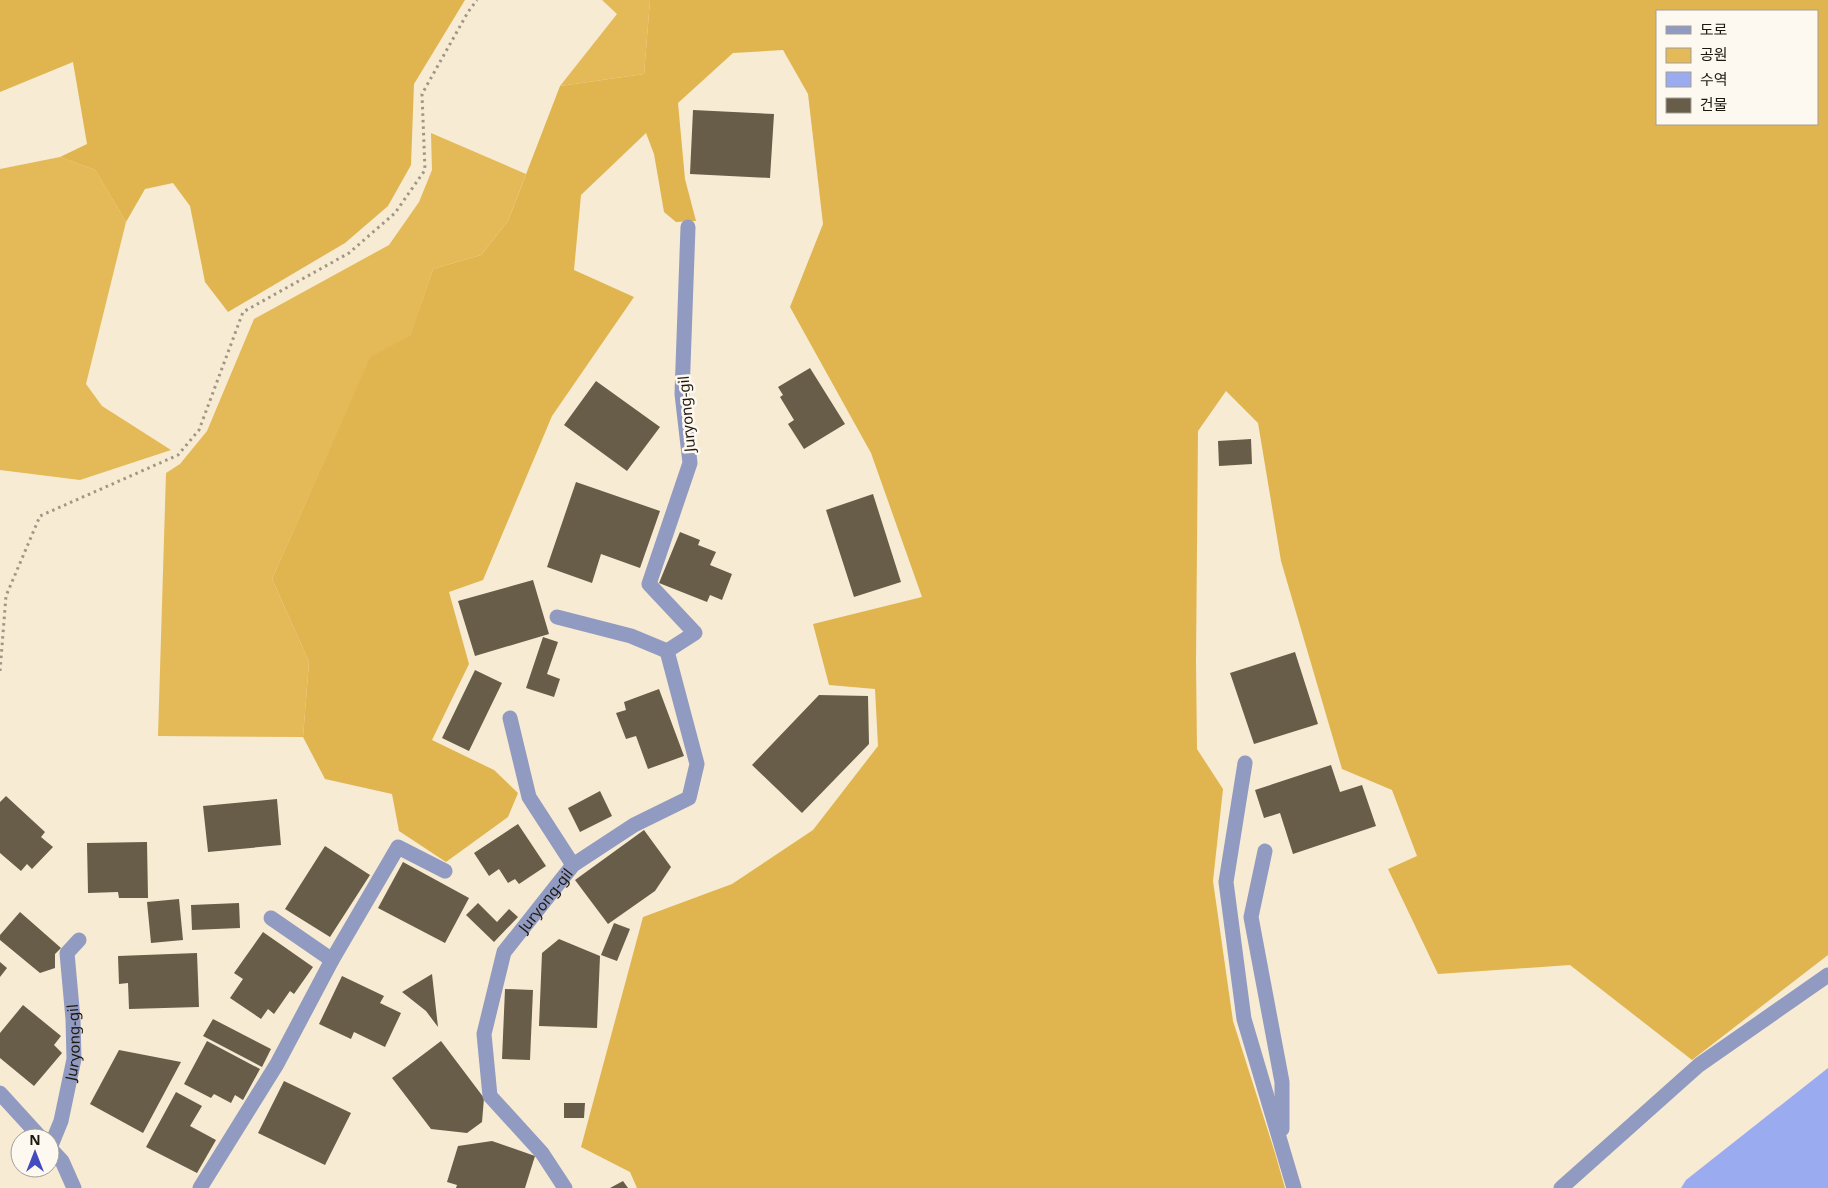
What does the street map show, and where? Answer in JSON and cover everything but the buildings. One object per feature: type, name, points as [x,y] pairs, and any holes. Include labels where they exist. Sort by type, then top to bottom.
[{"type":"street","name":"Juryong-gil","points":[[565,1188],[542,1153],[490,1096],[484,1034],[504,952],[572,865],[634,825],[689,798],[698,764],[667,650],[695,633],[649,584],[690,463],[682,394],[688,227]]},
{"type":"street","points":[[557,617],[631,636],[667,650]]},
{"type":"street","points":[[510,718],[529,797],[572,865]]},
{"type":"street","points":[[1245,763],[1226,882],[1244,1019],[1294,1188]]},
{"type":"street","points":[[200,1188],[277,1064],[332,960],[398,847],[445,871]]},
{"type":"street","points":[[1265,851],[1251,917],[1282,1082],[1282,1148]]},
{"type":"street","points":[[271,918],[332,960]]},
{"type":"street","name":"Juryong-gil","points":[[58,1128],[74,1059],[73,1019],[67,953],[79,940]]},
{"type":"street","points":[[1561,1188],[1699,1065],[1828,975]]},
{"type":"street","points":[[0,1093],[32,1128]]},
{"type":"street","name":"Juryong-gil","points":[[60,1159],[74,1188]]},
{"type":"path","points":[[0,671],[6,596],[40,516],[178,455],[199,430],[243,312],[349,253],[395,213],[425,170],[422,94],[468,12],[477,0]]},
{"type":"green space","points":[[602,0],[650,0],[644,74],[560,86],[617,14]]},
{"type":"green space","points":[[431,133],[526,174],[508,221],[481,255],[433,269],[410,337],[370,358],[272,579],[309,662],[303,737],[158,736],[166,473],[180,464],[207,431],[254,319],[389,245],[419,202],[432,170]]},
{"type":"green space","points":[[60,157],[95,170],[126,222],[86,384],[102,406],[171,450],[80,480],[0,470],[0,169]]},
{"type":"shaded area","points":[[0,0],[465,0],[414,84],[411,165],[388,206],[345,243],[228,312],[205,282],[190,206],[173,183],[145,189],[126,222],[95,170],[60,157],[87,144],[73,62],[0,92]]},
{"type":"shaded area","points":[[650,0],[1828,0],[1828,955],[1692,1060],[1570,965],[1438,974],[1388,869],[1417,856],[1392,790],[1342,769],[1281,561],[1258,423],[1226,391],[1198,431],[1197,749],[1223,789],[1213,881],[1233,1021],[1285,1188],[637,1188],[630,1172],[581,1147],[643,917],[732,884],[813,830],[878,746],[875,689],[829,685],[813,624],[922,597],[871,453],[790,307],[823,224],[808,94],[783,50],[733,53],[678,103],[685,179],[696,221],[676,222],[664,212],[654,154],[646,133],[581,195],[574,270],[634,297],[552,416],[483,580],[449,592],[469,664],[432,740],[494,770],[518,793],[508,817],[446,862],[399,831],[392,794],[325,779],[303,737],[309,662],[272,579],[370,357],[410,336],[433,269],[481,255],[508,221],[560,86],[644,74]]},
{"type":"water","points":[[1828,1068],[1828,1188],[1681,1188],[1686,1180]]}]
